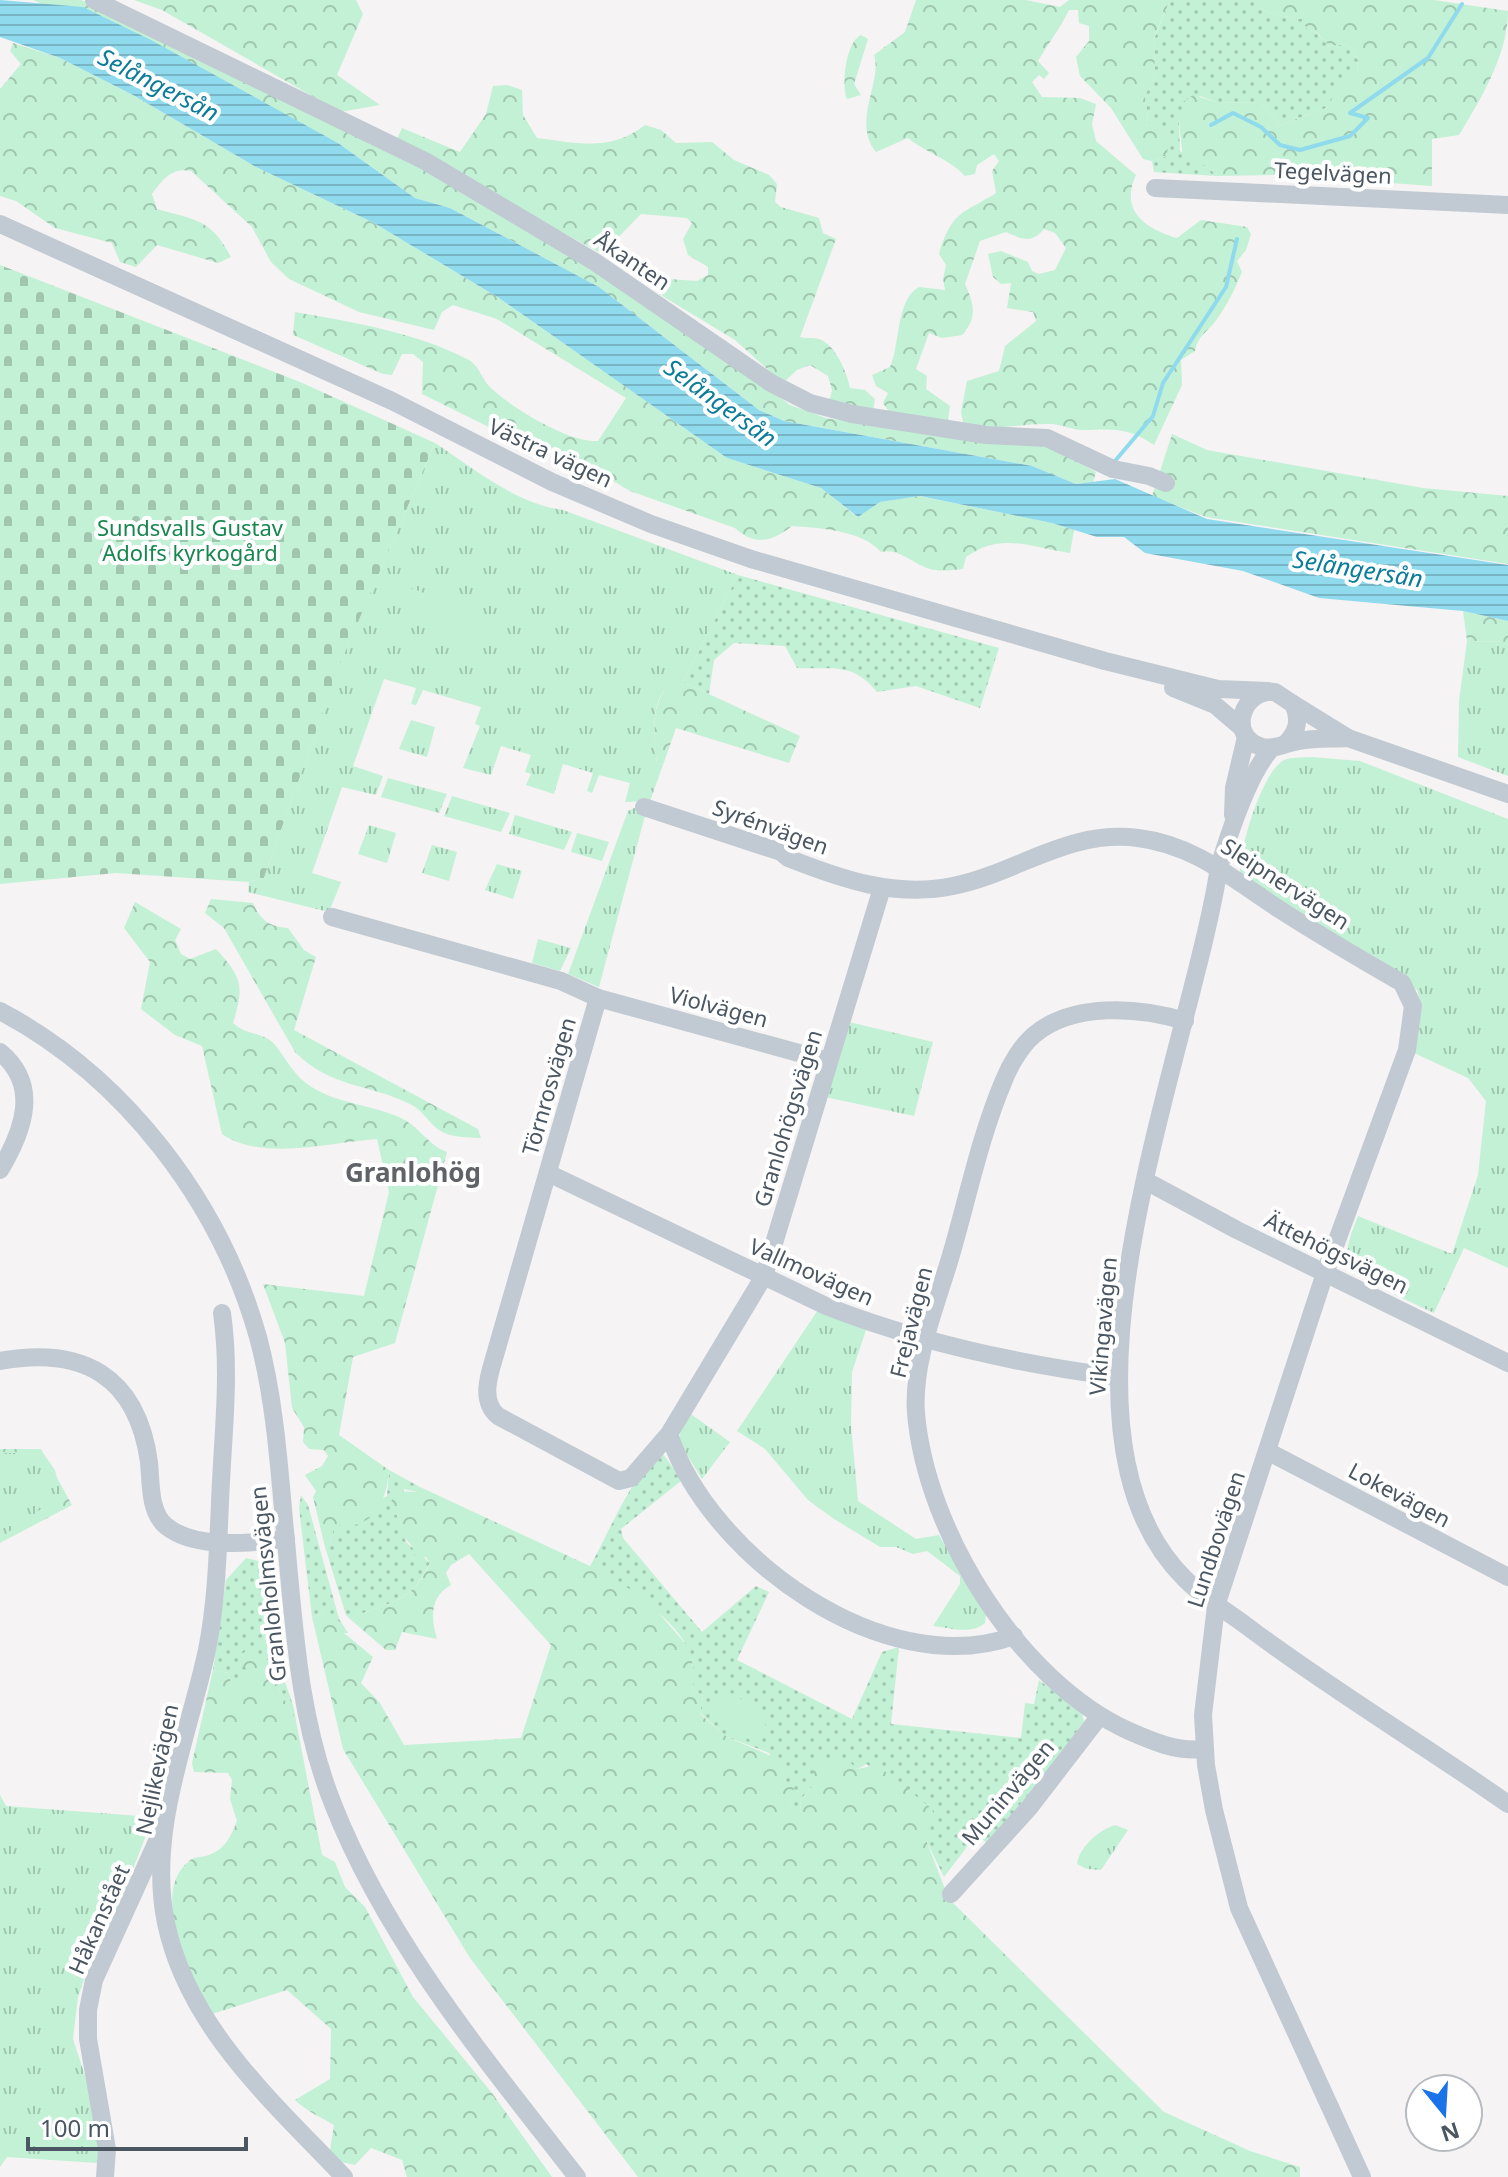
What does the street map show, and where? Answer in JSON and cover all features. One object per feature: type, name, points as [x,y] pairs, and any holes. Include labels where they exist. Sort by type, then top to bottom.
[{"type":"street","name":"Åkanten","points":[[94,0],[425,161],[595,262],[771,383],[810,403],[852,414],[986,435],[1047,438],[1113,469],[1166,483]]},
{"type":"street","name":"Tegelvägen","points":[[1155,188],[1508,205]]},
{"type":"street","name":"Västra vägen","points":[[0,224],[354,384],[552,482],[651,524],[751,559],[1105,661],[1218,689],[1268,691]]},
{"type":"street","name":"Västra vägen","points":[[1105,661],[1215,705],[1244,732]]},
{"type":"street","points":[[1348,738],[1259,746],[1244,732],[1244,706],[1254,696],[1268,691],[1281,694],[1348,738],[1508,794]]},
{"type":"street","points":[[1278,746],[1292,737],[1298,722],[1293,704]]},
{"type":"street","name":"Vikingavägen","points":[[1233,822],[1234,788],[1244,732]]},
{"type":"street","name":"Vikingavägen","points":[[1278,746],[1263,758],[1233,822],[1219,867],[1146,1181],[1131,1258],[1118,1377],[1127,1473],[1146,1524],[1170,1563],[1216,1606],[1508,1804]]},
{"type":"street","name":"Syrénvägen","points":[[644,807],[781,852],[813,868],[882,888]]},
{"type":"street","name":"Sleipnervägen","points":[[882,888],[925,891],[956,886],[1049,849],[1107,836],[1141,838],[1200,855],[1322,937],[1402,983],[1413,1006]]},
{"type":"street","name":"Granlohögsvägen","points":[[491,1410],[619,1481],[631,1478],[669,1434],[764,1276],[882,888]]},
{"type":"street","name":"Törnrosvägen","points":[[332,917],[561,981],[598,998],[487,1388],[491,1410]]},
{"type":"street","name":"Violvägen","points":[[598,998],[828,1061]]},
{"type":"street","name":"Lundbovägen","points":[[1362,2177],[1239,1908],[1214,1810],[1204,1749],[1203,1715],[1216,1606],[1269,1452],[1325,1273],[1407,1050],[1413,1006]]},
{"type":"street","name":"Frejavägen","points":[[1185,1021],[1119,1009],[1055,1023],[1027,1042],[1005,1078],[986,1128],[927,1340],[916,1408],[926,1468],[962,1557],[1033,1663],[1099,1717],[1172,1748],[1204,1749]]},
{"type":"street","name":"Granloholmsvägen","points":[[0,1011],[50,1042],[102,1084],[161,1149],[204,1209],[243,1291],[261,1350],[271,1401],[298,1667],[313,1739],[332,1803],[362,1869],[421,1967],[577,2177]]},
{"type":"street","points":[[0,1052],[19,1071],[25,1107],[10,1153],[0,1170]]},
{"type":"street","name":"Vallmovägen","points":[[548,1173],[867,1323],[1014,1361],[1118,1377]]},
{"type":"street","name":"Ättehögsvägen","points":[[1146,1181],[1508,1363]]},
{"type":"street","name":"Nejlikevägen","points":[[222,1313],[229,1357],[218,1540],[207,1646],[164,1825],[161,1887],[166,1924],[194,1994],[252,2082],[344,2177]]},
{"type":"street","points":[[0,1361],[52,1357],[79,1363],[122,1390],[136,1409],[144,1434],[155,1511],[164,1524],[176,1532],[218,1540],[286,1539]]},
{"type":"street","points":[[669,1434],[675,1454],[697,1491],[740,1545],[775,1577],[808,1599],[875,1633],[894,1637],[979,1646],[1014,1636]]},
{"type":"street","name":"Lokevägen","points":[[1269,1452],[1508,1577]]},
{"type":"street","name":"Muninvägen","points":[[951,1894],[1029,1808],[1099,1717]]},
{"type":"street","name":"Håkanstået","points":[[105,2177],[107,2149],[88,2039],[88,2010],[94,1980],[127,1914],[164,1825]]},
{"type":"green space","points":[[33,0],[81,0],[110,11],[406,159],[512,217],[739,366],[790,405],[826,418],[1052,447],[1096,472],[1093,482],[1076,484],[1032,466],[784,421],[759,410],[599,287],[450,208],[415,198],[338,143],[258,100]]},
{"type":"green space","points":[[134,0],[356,0],[363,14],[337,75],[380,105],[340,112],[162,10]]},
{"type":"green space","points":[[916,0],[1026,0],[1060,7],[1069,0],[1170,0],[1154,38],[1155,75],[1145,96],[1148,122],[1170,142],[1166,156],[1152,161],[1143,159],[1111,108],[1080,76],[1076,57],[1089,41],[1089,26],[1079,23],[1078,10],[1069,10],[1038,61],[1049,73],[1044,79],[1039,75],[1032,82],[1042,97],[1080,98],[1096,104],[1092,124],[1096,141],[1136,175],[1131,199],[1138,217],[1146,224],[1177,238],[1201,220],[1247,227],[1251,234],[1246,250],[1237,261],[1242,272],[1227,302],[1201,337],[1195,351],[1181,360],[1182,385],[1154,445],[1128,432],[1079,430],[1052,424],[964,427],[961,412],[967,381],[999,371],[1005,346],[1036,321],[1033,312],[1007,308],[1011,283],[1001,284],[993,277],[988,254],[1001,251],[1028,262],[1032,271],[1039,274],[1055,270],[1066,248],[1055,233],[1044,229],[1031,238],[1006,232],[980,241],[965,284],[973,310],[967,328],[962,335],[942,338],[929,333],[916,369],[927,376],[926,389],[950,406],[948,420],[890,413],[883,403],[888,393],[876,386],[872,375],[890,367],[906,301],[919,287],[945,290],[943,279],[946,265],[939,254],[944,240],[960,215],[996,193],[992,171],[999,161],[994,154],[977,165],[975,174],[965,176],[908,138],[876,152],[869,140],[866,128],[875,77],[874,55],[905,32]]},
{"type":"green space","points":[[1170,0],[1259,0],[1259,8],[1272,14],[1302,19],[1330,46],[1347,44],[1358,60],[1357,72],[1329,107],[1280,125],[1260,103],[1216,102],[1200,96],[1179,120],[1180,151],[1207,166],[1217,176],[1154,172],[1152,161],[1166,156],[1157,131],[1148,122],[1145,95],[1155,75],[1154,39]]},
{"type":"green space","points":[[1259,0],[1434,0],[1508,11],[1498,60],[1459,135],[1432,139],[1432,186],[1336,179],[1317,174],[1217,176],[1207,166],[1183,160],[1179,120],[1183,102],[1193,95],[1216,102],[1260,103],[1280,125],[1329,107],[1334,92],[1357,72],[1358,60],[1347,44],[1330,46],[1316,32],[1308,31],[1302,19],[1272,14],[1259,8]]},
{"type":"green space","points":[[861,35],[868,39],[854,84],[861,95],[847,99],[848,54]]},
{"type":"green space","points":[[13,43],[60,58],[133,95],[256,167],[374,223],[499,298],[727,458],[821,488],[857,517],[880,502],[919,496],[1052,523],[1074,530],[1070,553],[1004,543],[979,549],[966,557],[963,569],[934,570],[894,552],[881,552],[863,539],[827,529],[792,526],[777,536],[763,540],[749,538],[735,528],[630,491],[593,469],[564,462],[541,443],[517,441],[422,394],[423,362],[413,354],[402,354],[392,375],[383,374],[293,335],[295,312],[383,329],[447,350],[471,362],[490,387],[526,414],[586,440],[598,441],[626,398],[497,319],[453,305],[442,312],[434,330],[359,312],[289,279],[271,262],[252,227],[191,171],[168,175],[152,194],[157,209],[192,219],[209,228],[231,257],[218,263],[157,245],[136,267],[120,262],[112,243],[55,228],[16,201],[0,196],[0,89],[21,64],[10,51]]},
{"type":"green space","points":[[507,85],[522,90],[523,115],[537,138],[593,144],[619,139],[645,125],[661,130],[676,143],[712,142],[734,160],[769,175],[777,184],[775,202],[781,207],[819,218],[823,233],[836,239],[800,337],[819,339],[831,347],[843,367],[850,388],[865,390],[875,399],[873,412],[829,403],[832,390],[828,376],[810,365],[797,370],[783,383],[735,340],[659,294],[669,279],[697,281],[708,275],[708,267],[688,255],[683,239],[692,223],[687,218],[641,214],[602,254],[396,141],[402,128],[460,152],[486,114],[493,86]]},
{"type":"green space","name":"Sundsvalls Gustav Adolfs kyrkogård","points":[[0,265],[300,382],[435,443],[340,665],[264,878],[249,882],[116,873],[0,884]]},
{"type":"green space","points":[[1172,434],[1207,450],[1423,488],[1508,496],[1508,564],[1206,517],[1152,496]]},
{"type":"green space","points":[[435,443],[496,484],[528,500],[738,575],[683,682],[671,685],[658,702],[655,740],[657,764],[663,765],[650,801],[625,802],[630,783],[599,775],[592,793],[587,791],[593,773],[563,764],[554,794],[526,785],[531,774],[525,772],[531,755],[501,746],[491,775],[463,768],[480,726],[475,724],[481,707],[423,690],[416,705],[411,704],[416,688],[384,679],[353,766],[383,776],[376,795],[342,787],[312,873],[341,882],[329,912],[248,892],[249,882],[264,878],[340,664]]},
{"type":"green space","points":[[738,575],[999,648],[980,708],[916,686],[877,692],[859,675],[841,669],[797,668],[785,646],[734,643],[714,660],[709,694],[683,682]]},
{"type":"green space","points":[[412,588],[487,620],[475,647],[399,615]]},
{"type":"green space","points":[[1463,611],[1508,621],[1508,642],[1467,641]]},
{"type":"green space","points":[[1467,641],[1508,642],[1508,776],[1458,757],[1459,701]]},
{"type":"green space","points":[[673,682],[683,682],[800,736],[789,763],[676,728],[663,765],[657,764],[654,731],[657,708],[665,689]]},
{"type":"green space","points":[[411,720],[435,727],[427,757],[399,749]]},
{"type":"green space","points":[[1312,757],[1360,761],[1508,819],[1508,1268],[1464,1248],[1434,1313],[1361,1275],[1348,1260],[1349,1243],[1358,1216],[1452,1254],[1478,1175],[1486,1101],[1468,1078],[1412,1052],[1422,1006],[1417,990],[1241,880],[1246,836],[1265,784],[1284,760]]},
{"type":"green space","points":[[388,778],[447,794],[439,813],[381,797]]},
{"type":"green space","points":[[452,796],[510,813],[501,832],[444,816]]},
{"type":"green space","points":[[634,808],[646,812],[599,987],[568,974],[628,811]]},
{"type":"green space","points":[[515,815],[572,832],[564,850],[509,834]]},
{"type":"green space","points":[[369,825],[396,833],[387,863],[358,854]]},
{"type":"green space","points":[[577,833],[609,842],[602,861],[571,852]]},
{"type":"green space","points":[[432,845],[457,852],[449,881],[422,873]]},
{"type":"green space","points":[[497,864],[522,871],[513,899],[485,890]]},
{"type":"green space","points":[[211,899],[253,903],[263,918],[276,926],[288,928],[304,950],[316,957],[294,1030],[478,1129],[481,1138],[443,1133],[412,1105],[323,1073],[295,1052],[224,928],[205,913]]},
{"type":"green space","points":[[135,902],[181,929],[175,940],[181,954],[190,959],[216,949],[232,968],[239,983],[239,1000],[233,1023],[271,1041],[306,1083],[341,1100],[403,1119],[447,1152],[395,1343],[353,1357],[339,1435],[389,1470],[385,1493],[368,1519],[348,1526],[334,1525],[330,1545],[325,1547],[313,1497],[316,1491],[305,1475],[322,1466],[328,1456],[324,1450],[309,1449],[303,1442],[304,1427],[292,1408],[285,1343],[263,1284],[364,1296],[389,1192],[377,1139],[277,1149],[238,1142],[222,1134],[202,1046],[175,1035],[141,1009],[150,962],[124,928]]},
{"type":"green space","points":[[538,939],[571,948],[560,971],[532,963]]},
{"type":"green space","points":[[849,1022],[933,1042],[914,1116],[825,1097]]},
{"type":"green space","points":[[818,1310],[866,1330],[852,1372],[851,1425],[858,1501],[916,1539],[939,1535],[986,1614],[985,1623],[979,1627],[960,1630],[933,1626],[960,1584],[960,1576],[927,1551],[913,1554],[896,1547],[880,1547],[834,1519],[808,1500],[765,1449],[737,1431]]},
{"type":"green space","points":[[688,1412],[730,1442],[702,1479],[678,1440]]},
{"type":"green space","points":[[0,1449],[41,1449],[72,1505],[0,1543]]},
{"type":"green space","points":[[0,1453],[43,1453],[55,1470],[61,1495],[0,1538]]},
{"type":"green space","points":[[663,1454],[682,1480],[621,1529],[623,1538],[702,1632],[756,1586],[769,1592],[737,1660],[852,1719],[882,1652],[899,1647],[891,1724],[1021,1738],[1025,1703],[1034,1704],[1039,1680],[1082,1713],[1084,1721],[1046,1775],[987,1843],[976,1835],[944,1877],[926,1840],[867,1764],[857,1769],[853,1766],[811,1788],[800,1800],[801,1811],[795,1815],[791,1809],[792,1793],[769,1753],[727,1737],[700,1713],[703,1696],[692,1689],[694,1668],[688,1649],[677,1632],[644,1602],[589,1568],[632,1487],[653,1460]]},
{"type":"green space","points":[[389,1470],[420,1487],[417,1492],[404,1489],[397,1515],[406,1542],[430,1563],[422,1578],[405,1595],[350,1619],[346,1615],[325,1547],[330,1545],[334,1525],[387,1496]]},
{"type":"green space","points":[[420,1487],[607,1574],[649,1602],[690,1649],[695,1679],[692,1689],[703,1696],[700,1714],[727,1737],[783,1761],[784,1780],[794,1787],[791,1808],[795,1814],[801,1811],[800,1800],[811,1788],[815,1761],[846,1758],[857,1769],[877,1765],[931,1808],[935,1816],[926,1840],[949,1899],[1164,2112],[1250,2151],[1300,2167],[1300,2177],[638,2177],[470,1958],[343,1749],[312,1617],[321,1614],[373,1657],[361,1683],[380,1703],[404,1745],[521,1738],[551,1645],[469,1554],[451,1565],[446,1573],[451,1585],[435,1602],[437,1639],[402,1632],[395,1650],[386,1650],[350,1619],[405,1595],[414,1588],[430,1564],[426,1557],[420,1559],[413,1554],[413,1547],[400,1533],[397,1515],[390,1513],[393,1491],[416,1492]]},
{"type":"green space","points":[[301,1495],[308,1505],[339,1619],[348,1633],[343,1633],[321,1614],[312,1617],[299,1508]]},
{"type":"green space","points":[[246,1558],[263,1562],[275,1579],[278,1660],[296,1721],[270,1673],[267,1660],[234,1692],[228,1673],[213,1670],[226,1580]]},
{"type":"green space","points":[[248,1649],[268,1660],[270,1673],[296,1721],[322,1855],[335,1862],[345,1887],[365,1907],[413,1997],[492,2093],[552,2177],[407,2177],[402,2160],[371,2148],[355,2165],[341,2162],[330,2150],[334,2125],[295,2100],[330,2079],[331,2029],[287,1990],[212,2014],[185,1959],[173,1915],[172,1894],[177,1876],[189,1861],[222,1847],[237,1821],[230,1799],[232,1780],[228,1773],[194,1772],[192,1763],[213,1670],[228,1673],[234,1691],[253,1670],[243,1667],[238,1658]]},
{"type":"green space","points":[[724,1689],[770,1716],[755,1743],[709,1716]]},
{"type":"green space","points":[[0,1795],[6,1806],[153,1817],[113,1921],[88,1967],[78,1997],[73,2039],[101,2125],[97,2163],[7,2157],[0,2167]]},
{"type":"green space","points":[[1115,1825],[1128,1830],[1101,1870],[1087,1869],[1077,1864],[1091,1840]]},
{"type":"water","name":"Selångersån","points":[[0,0],[83,7],[151,40],[338,143],[415,198],[450,208],[599,287],[759,410],[784,421],[1032,466],[1076,484],[1115,479],[1207,519],[1508,565],[1508,621],[1463,611],[1319,598],[1243,571],[1145,553],[1124,537],[1097,537],[1052,523],[920,496],[880,502],[858,517],[821,488],[727,458],[499,298],[374,223],[256,167],[133,95],[60,58],[0,37]]},
{"type":"waterway","points":[[1211,125],[1233,113],[1261,127],[1280,145],[1300,150],[1350,136],[1368,118],[1350,113],[1428,58],[1462,4]]},
{"type":"waterway","points":[[1115,461],[1153,416],[1163,383],[1226,287],[1237,239]]},
{"type":"district","name":"Granlohög","points":[[413,1172]]}]
